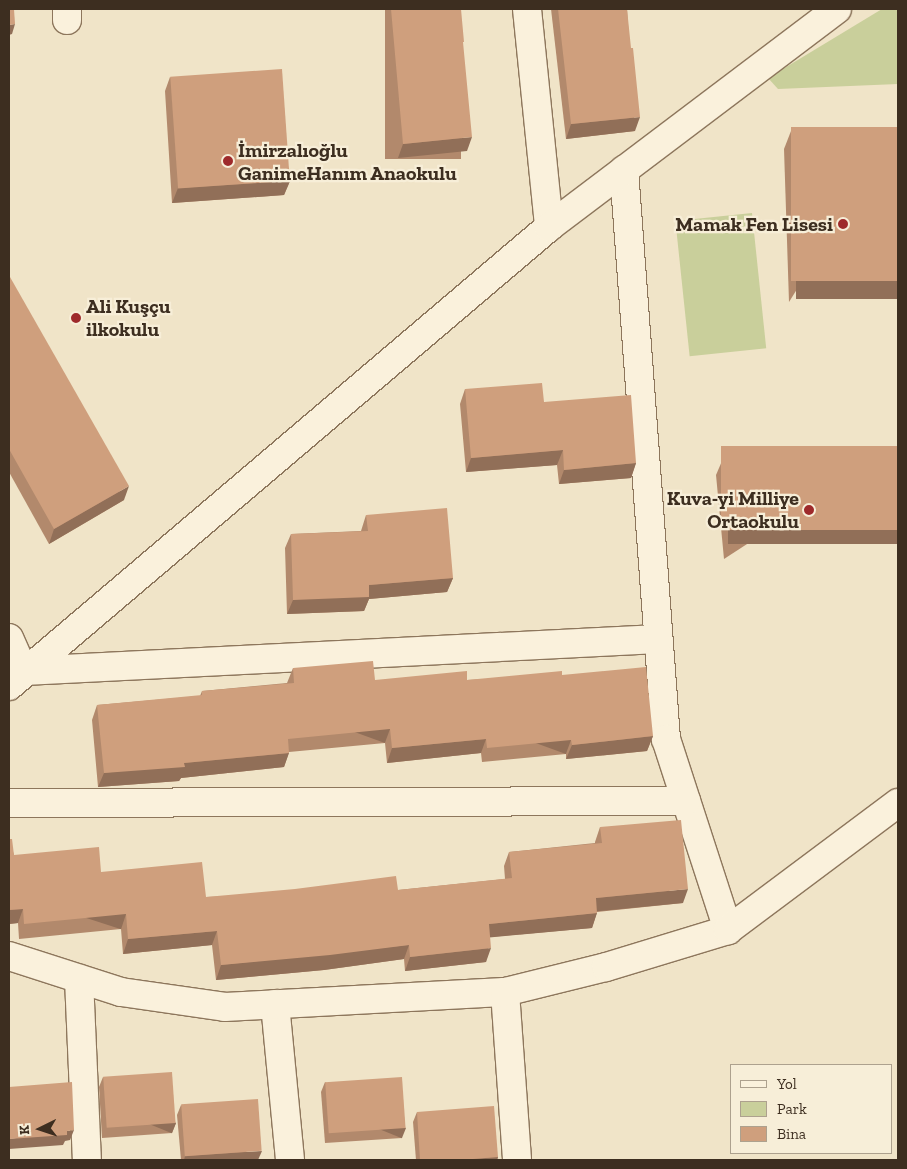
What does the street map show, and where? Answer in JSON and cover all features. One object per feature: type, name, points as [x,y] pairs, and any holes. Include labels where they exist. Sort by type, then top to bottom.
[{"type":"street","points":[[527,9],[549,227]]},
{"type":"street","points":[[16,678],[549,227],[837,9]]},
{"type":"street","points":[[624,170],[666,739],[728,930]]},
{"type":"street","points":[[9,638],[16,678]]},
{"type":"street","points":[[16,678],[658,639]]},
{"type":"street","points":[[9,803],[686,801]]},
{"type":"street","points":[[9,956],[121,992],[225,1007],[505,992],[606,967],[728,930],[898,802]]},
{"type":"street","points":[[79,979],[87,1160]]},
{"type":"street","points":[[505,992],[518,1160]]},
{"type":"street","points":[[275,1004],[290,1160]]},
{"type":"green space","points":[[882,9],[898,9],[898,84],[778,89],[768,78]]},
{"type":"green space","points":[[752,213],[766,348],[690,356],[675,221]]},
{"type":"building","points":[[9,9],[14,9],[15,24],[9,25]]},
{"type":"building","points":[[391,9],[461,9],[472,137],[403,144]]},
{"type":"building","points":[[558,9],[627,9],[640,117],[571,124]]},
{"type":"building","points":[[282,69],[290,181],[178,189],[170,77]]},
{"type":"building","name":"Mamak Fen Lisesi","points":[[791,127],[898,127],[898,281],[791,281]]},
{"type":"building","points":[[10,277],[129,486],[54,529],[9,449]]},
{"type":"building","points":[[542,383],[544,402],[631,395],[636,463],[564,470],[563,450],[471,458],[465,389]]},
{"type":"building","name":"Kuva-yi Milliye Ortaokulu","points":[[721,446],[898,446],[898,530],[721,530]]},
{"type":"building","points":[[447,508],[453,578],[369,585],[369,597],[293,600],[291,534],[368,531],[366,515]]},
{"type":"building","points":[[373,661],[375,680],[467,671],[467,680],[562,671],[562,675],[646,667],[653,736],[572,745],[571,740],[487,748],[486,739],[392,748],[390,729],[288,739],[289,753],[184,763],[185,767],[104,773],[97,705],[202,695],[202,691],[294,683],[293,668]]},
{"type":"building","points":[[681,820],[688,889],[596,898],[597,913],[489,924],[491,948],[410,957],[409,945],[330,955],[221,965],[217,931],[128,939],[126,914],[24,924],[23,909],[9,910],[9,839],[12,839],[14,855],[99,847],[101,872],[202,862],[206,897],[295,889],[396,876],[398,890],[512,878],[509,852],[602,843],[600,827]]},
{"type":"building","points":[[172,1072],[176,1123],[107,1128],[103,1077]]},
{"type":"building","points":[[402,1077],[406,1128],[329,1133],[325,1082]]},
{"type":"building","points":[[72,1082],[74,1130],[67,1131],[67,1135],[9,1139],[9,1087]]},
{"type":"building","points":[[258,1099],[262,1151],[185,1156],[181,1104]]},
{"type":"building","points":[[494,1106],[498,1157],[460,1160],[420,1160],[417,1112]]},
{"type":"place","name":"İmirzalıoğlu GanimeHanım Anaokulu","points":[[228,161]]},
{"type":"place","name":"Mamak Fen Lisesi","points":[[843,224]]},
{"type":"place","name":"Ali Kuşçu ilkokulu","points":[[76,318]]},
{"type":"place","name":"Kuva-yi Milliye Ortaokulu","points":[[809,510]]}]
